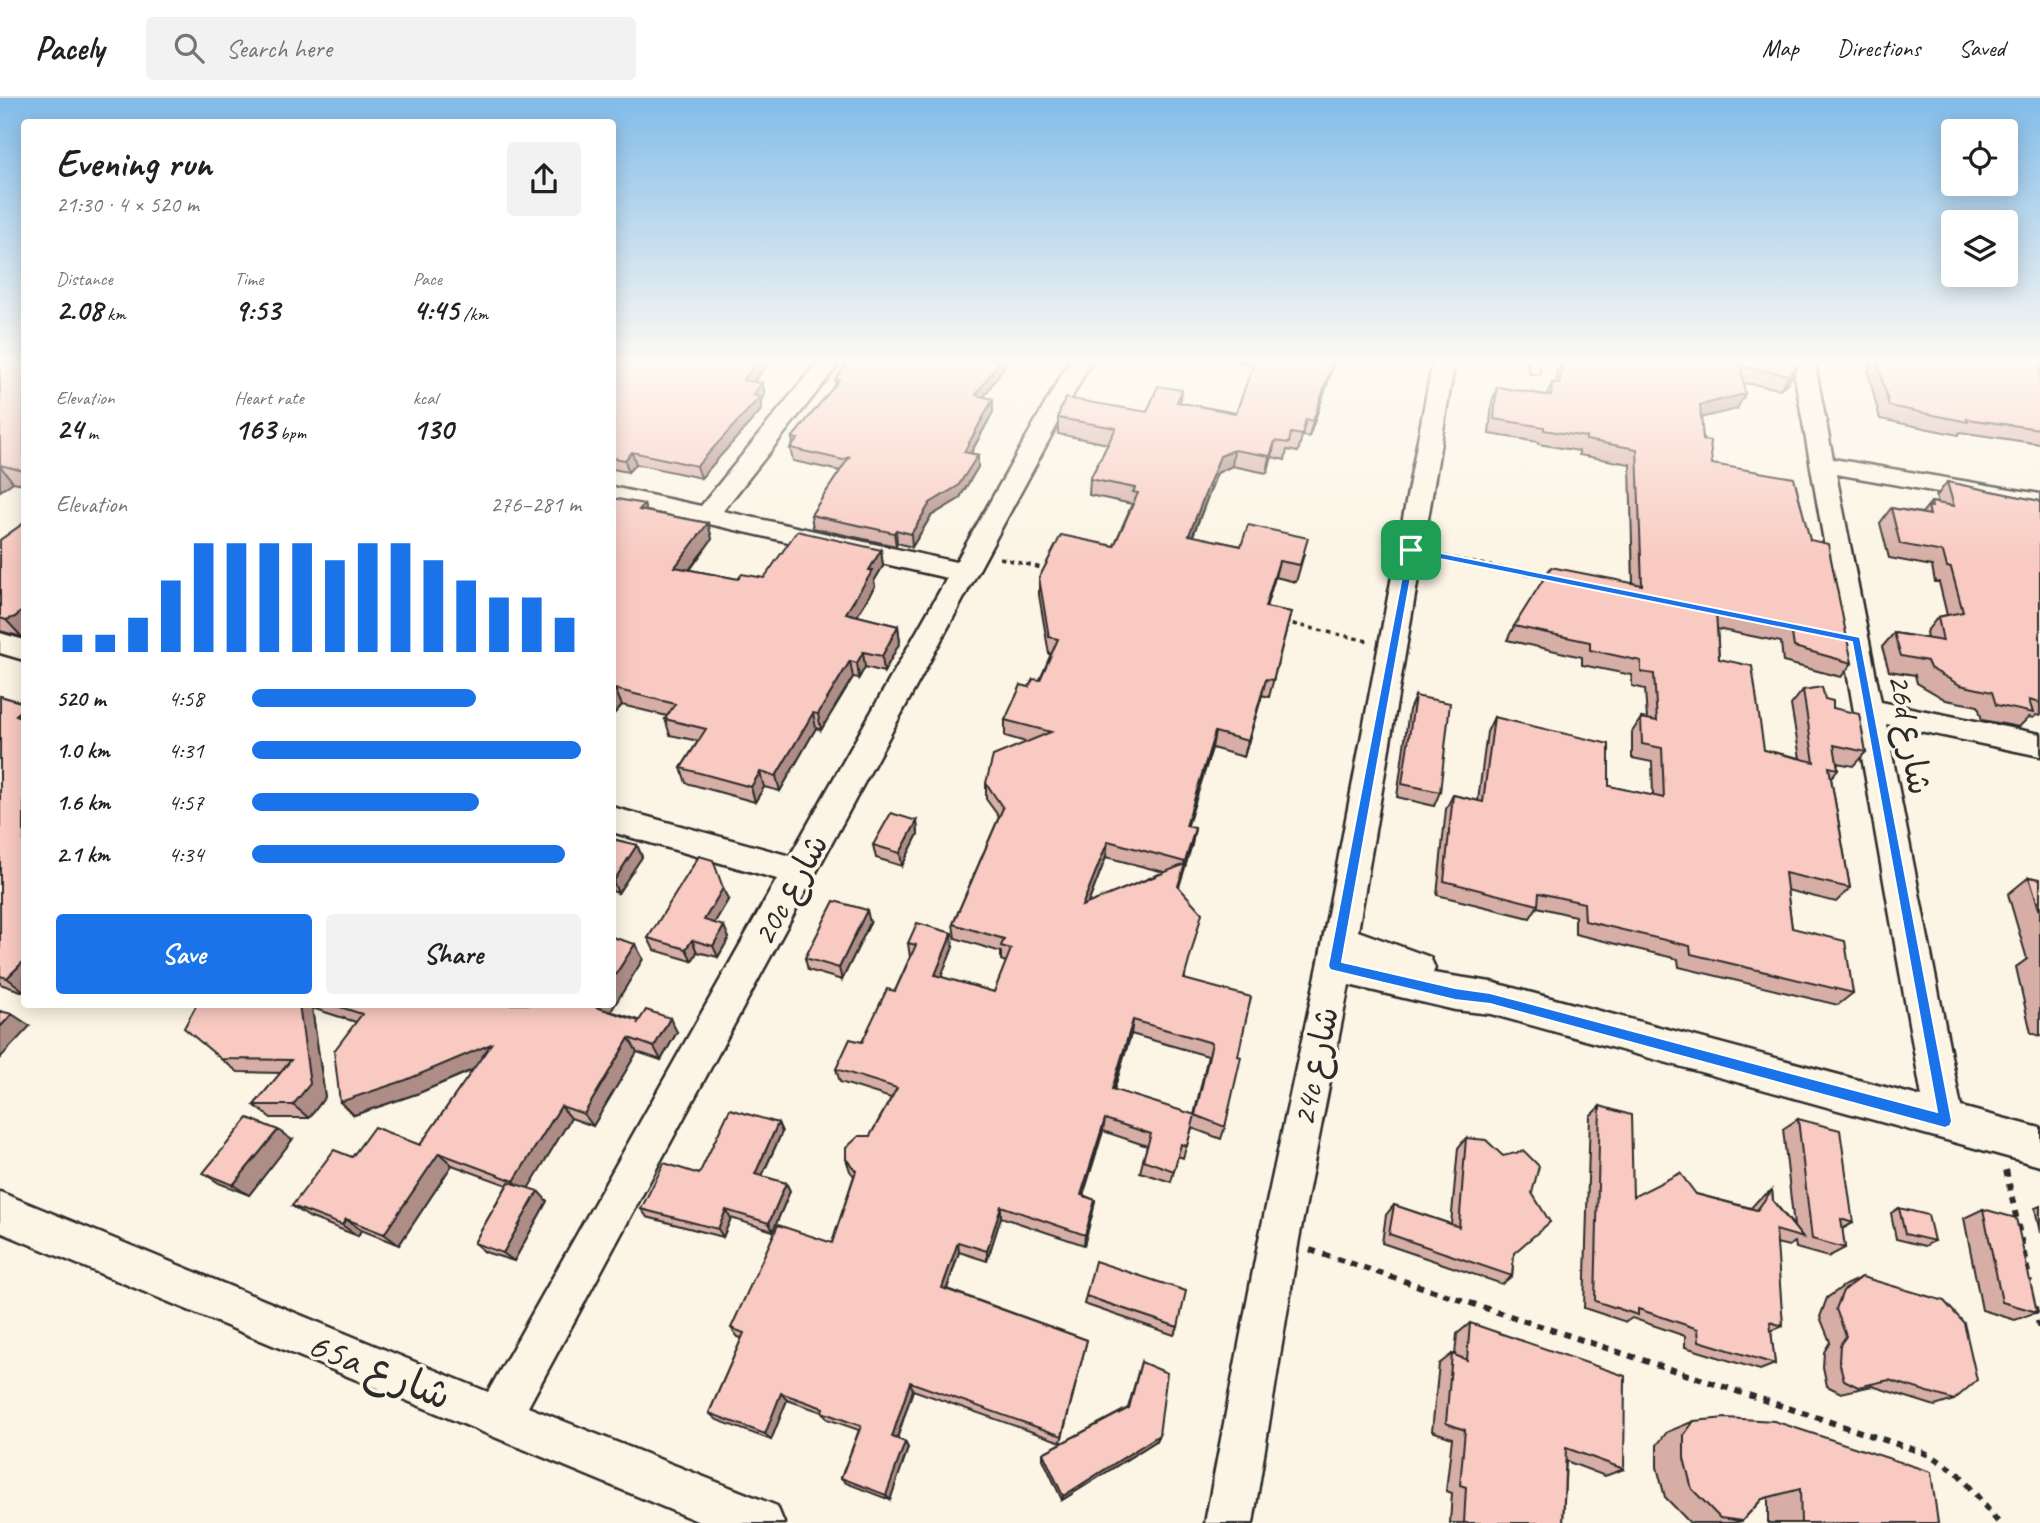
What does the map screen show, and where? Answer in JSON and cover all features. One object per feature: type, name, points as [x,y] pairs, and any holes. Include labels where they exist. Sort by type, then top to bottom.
[{"type":"street","points":[[706,515],[777,426]]},
{"type":"street","name":"20c شارع","points":[[498,1418],[1045,426]]},
{"type":"street","name":"24c شارع","points":[[1229,1523],[1279,1239],[1337,953],[1432,426]]},
{"type":"street","name":"26d شارع","points":[[1815,426],[1945,1121]]},
{"type":"street","points":[[1822,464],[2040,502]]},
{"type":"street","points":[[616,495],[706,515],[970,563]]},
{"type":"street","points":[[0,643],[21,649]]},
{"type":"street","points":[[1870,710],[2040,745]]},
{"type":"street","points":[[616,820],[798,872]]},
{"type":"street","points":[[1337,953],[1455,994],[1490,998],[2040,1147]]},
{"type":"street","name":"65a شارع","points":[[0,1212],[760,1523]]},
{"type":"path","points":[[1411,550],[1560,580]]},
{"type":"path","points":[[970,563],[1056,571]]},
{"type":"path","points":[[1271,619],[1392,646]]},
{"type":"path","points":[[1999,1135],[2032,1291]]},
{"type":"path","points":[[1279,1239],[1930,1455],[1958,1474],[1999,1523]]},
{"type":"path","points":[[2035,1304],[2040,1330]]},
{"type":"building","points":[[0,426],[21,426],[21,470],[0,465]]},
{"type":"building","points":[[616,426],[733,426],[697,466],[632,452],[625,460],[616,459]]},
{"type":"building","points":[[801,426],[978,426],[964,452],[978,455],[958,486],[930,503],[911,534],[896,530],[894,533],[811,515],[850,456],[843,460],[790,448],[798,439],[792,438]]},
{"type":"building","points":[[1107,426],[1304,426],[1302,435],[1291,433],[1289,443],[1275,441],[1270,456],[1234,450],[1220,456],[1189,535],[1241,546],[1248,525],[1308,538],[1300,565],[1279,561],[1265,607],[1291,612],[1273,680],[1266,679],[1248,741],[1215,732],[1186,826],[1195,828],[1185,862],[1108,841],[1082,906],[1185,864],[1178,886],[1202,913],[1184,979],[1251,997],[1238,1056],[1241,1057],[1225,1127],[1195,1115],[1187,1146],[1181,1144],[1174,1171],[1143,1160],[1151,1134],[1105,1119],[1081,1195],[1095,1200],[1085,1235],[1001,1206],[987,1251],[958,1242],[942,1288],[1087,1340],[1062,1436],[910,1382],[892,1437],[905,1442],[886,1495],[841,1478],[861,1426],[822,1412],[823,1408],[781,1393],[765,1434],[709,1413],[744,1333],[731,1328],[778,1225],[832,1243],[856,1171],[846,1159],[846,1148],[859,1136],[870,1136],[897,1088],[836,1069],[850,1039],[862,1042],[887,989],[895,991],[916,945],[908,943],[917,923],[952,933],[935,975],[994,992],[1011,949],[1001,946],[1004,939],[953,924],[1003,808],[986,783],[993,756],[1051,732],[1005,720],[1021,685],[1029,687],[1033,679],[1040,680],[1058,639],[1049,637],[1039,578],[1061,535],[1114,546],[1138,493],[1133,492],[1135,488],[1090,479],[1116,428]],"holes":[[[1133,1020],[1212,1043],[1195,1115],[1112,1089]]]},
{"type":"building","points":[[1541,426],[1702,426],[1703,440],[1710,441],[1712,464],[1794,478],[1810,540],[1828,544],[1852,663],[1794,647],[1791,627],[1716,612],[1719,659],[1752,666],[1764,750],[1814,762],[1803,690],[1822,687],[1825,699],[1833,701],[1833,708],[1859,714],[1866,752],[1834,745],[1838,769],[1829,767],[1850,888],[1785,873],[1792,928],[1845,941],[1853,993],[1691,954],[1690,946],[1585,921],[1584,903],[1539,893],[1538,905],[1444,881],[1453,795],[1483,802],[1494,717],[1609,744],[1609,786],[1664,798],[1662,748],[1642,744],[1641,718],[1657,721],[1654,674],[1641,672],[1641,661],[1590,650],[1590,642],[1514,626],[1551,567],[1642,585],[1637,449],[1586,440],[1586,437],[1544,430]]},
{"type":"building","points":[[1947,482],[2040,501],[2040,703],[2029,700],[2033,713],[1996,705],[1992,692],[1960,685],[1930,668],[1927,661],[1901,656],[1894,633],[1943,641],[1938,617],[1963,612],[1951,568],[1947,567],[1943,552],[1900,544],[1891,508],[1930,515],[1928,506],[1932,507],[1931,502],[1954,506]]},
{"type":"building","points":[[616,499],[644,504],[639,510],[708,523],[675,567],[738,579],[742,574],[764,578],[797,531],[881,550],[869,570],[873,570],[846,613],[898,626],[882,656],[863,652],[857,663],[850,661],[818,714],[813,713],[776,776],[760,772],[751,787],[681,768],[706,729],[665,719],[675,704],[616,689]]},
{"type":"building","points":[[21,525],[21,612],[6,620],[0,618],[0,540]]},
{"type":"building","points":[[0,696],[21,702],[21,711],[16,715],[21,717],[21,964],[7,978],[0,976]]},
{"type":"building","points":[[1415,696],[1450,703],[1440,792],[1402,784]]},
{"type":"building","points":[[891,813],[917,821],[900,853],[873,845]]},
{"type":"building","points":[[616,840],[637,845],[616,877]]},
{"type":"building","points":[[699,856],[713,860],[723,888],[704,920],[724,926],[713,946],[692,940],[686,949],[648,938]]},
{"type":"building","points":[[2029,877],[2040,879],[2040,912]]},
{"type":"building","points":[[834,901],[867,910],[839,968],[805,958]]},
{"type":"building","points":[[616,938],[635,944],[616,974]]},
{"type":"building","points":[[195,1008],[300,1008],[310,1084],[293,1105],[254,1105],[291,1060],[221,1059],[184,1028]]},
{"type":"building","points":[[343,1008],[599,1008],[639,1021],[646,1010],[670,1018],[654,1047],[629,1038],[584,1114],[561,1106],[514,1181],[439,1153],[384,1234],[346,1219],[342,1225],[292,1206],[334,1150],[352,1157],[374,1127],[420,1145],[491,1044],[406,1080],[340,1102],[334,1051],[362,1014]]},
{"type":"building","points":[[0,1011],[12,1014],[0,1027]]},
{"type":"building","points":[[1600,1106],[1631,1115],[1633,1197],[1680,1173],[1696,1194],[1757,1210],[1772,1190],[1773,1201],[1803,1238],[1776,1230],[1783,1326],[1770,1322],[1775,1364],[1699,1341],[1698,1329],[1638,1309],[1638,1315],[1595,1301]]},
{"type":"building","points":[[730,1109],[778,1123],[755,1174],[786,1183],[769,1223],[726,1210],[718,1229],[641,1209],[664,1163],[699,1174]]},
{"type":"building","points":[[248,1118],[278,1130],[233,1185],[203,1173]]},
{"type":"building","points":[[1798,1119],[1840,1130],[1853,1223],[1841,1219],[1845,1248],[1812,1239]]},
{"type":"building","points":[[1466,1138],[1486,1140],[1503,1156],[1524,1151],[1539,1166],[1532,1193],[1550,1222],[1514,1253],[1512,1276],[1389,1234],[1394,1205],[1459,1227]]},
{"type":"building","points":[[509,1182],[538,1191],[503,1253],[474,1243]]},
{"type":"building","points":[[1899,1208],[1928,1215],[1934,1241],[1905,1234]]},
{"type":"building","points":[[1983,1209],[2016,1218],[2037,1312],[2002,1302]]},
{"type":"building","points":[[1095,1261],[1186,1291],[1178,1327],[1086,1296]]},
{"type":"building","points":[[1862,1277],[1944,1301],[1964,1323],[1977,1380],[1954,1400],[1889,1380],[1858,1387],[1844,1380],[1839,1361],[1840,1345],[1846,1336],[1836,1309],[1843,1291]]},
{"type":"building","points":[[1470,1323],[1625,1376],[1624,1469],[1566,1448],[1563,1523],[1464,1523],[1466,1487],[1460,1485],[1465,1430],[1446,1423],[1452,1354],[1467,1360]]},
{"type":"building","points":[[1141,1362],[1167,1373],[1159,1435],[1063,1496],[1043,1453],[1129,1408]]},
{"type":"building","points":[[1726,1418],[1774,1421],[1931,1472],[1938,1523],[1801,1523],[1800,1489],[1762,1499],[1742,1521],[1720,1518],[1692,1489],[1684,1458],[1684,1435],[1694,1421]]},
{"type":"route","points":[[1411,550],[1857,640],[1945,1121],[1490,998],[1455,994],[1335,966],[1411,550]]}]
